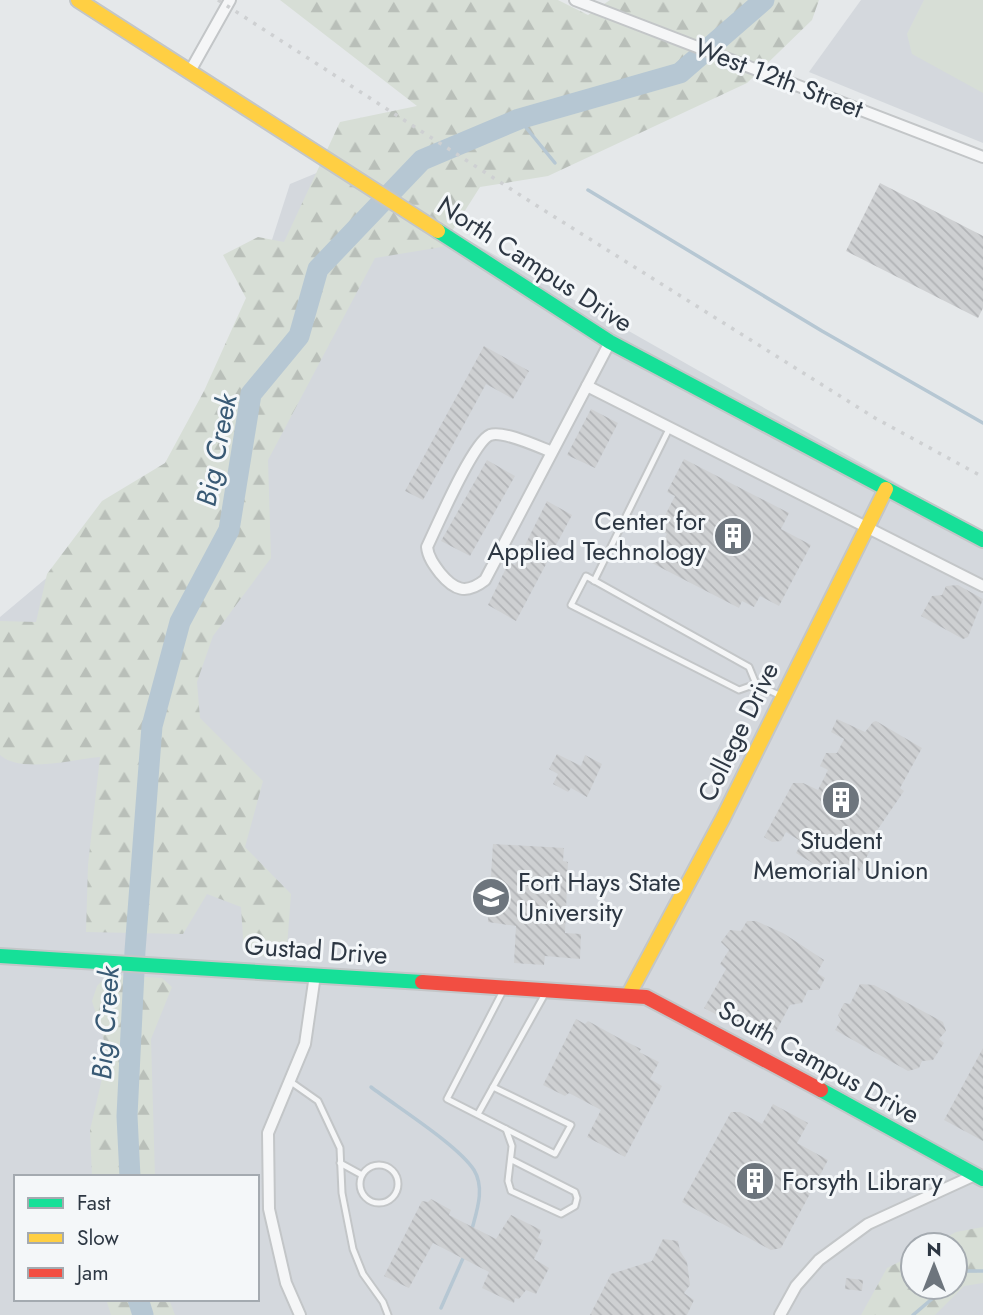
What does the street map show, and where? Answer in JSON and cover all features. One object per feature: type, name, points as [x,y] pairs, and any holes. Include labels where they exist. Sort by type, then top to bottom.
[{"type":"street","name":"North Campus Drive","points":[[78,0],[610,342],[983,540]]},
{"type":"street","points":[[189,73],[230,0]]},
{"type":"street","name":"West 12th Street","points":[[575,0],[590,2],[631,22],[983,157]]},
{"type":"street","points":[[552,452],[501,434],[490,435],[476,448],[427,547],[433,564],[453,587],[468,590],[485,580],[610,342]]},
{"type":"street","points":[[587,386],[983,586]]},
{"type":"street","name":"College Drive","points":[[629,994],[723,818],[886,489]]},
{"type":"street","name":"Gustad Drive","points":[[0,956],[629,994]]},
{"type":"street","points":[[300,1315],[286,1283],[269,1209],[268,1133],[305,1044],[315,975]]},
{"type":"street","name":"South Campus Drive","points":[[629,994],[659,1002],[979,1177]]},
{"type":"street","points":[[780,1315],[796,1286],[819,1260],[868,1224],[979,1177]]},
{"type":"lane","points":[[594,581],[670,427]]},
{"type":"lane","points":[[755,684],[749,667],[586,576],[571,605],[739,690],[755,684],[783,697]]},
{"type":"lane","points":[[493,1087],[570,1125],[555,1154],[447,1099],[505,987]]},
{"type":"lane","points":[[478,1114],[548,989]]},
{"type":"lane","points":[[290,1081],[318,1101],[340,1149],[342,1194],[353,1249],[363,1274],[383,1302],[388,1315]]},
{"type":"lane","points":[[506,1129],[512,1146],[509,1181],[512,1191],[561,1214],[575,1206],[575,1192],[512,1160]]},
{"type":"lane","points":[[340,1163],[362,1175]]},
{"type":"lane","points":[[378,1166],[390,1169],[397,1179],[396,1192],[383,1203],[371,1201],[362,1193],[362,1175],[378,1166]]},
{"type":"shaded area","points":[[861,0],[983,0],[983,143],[809,72]]},
{"type":"shaded area","name":"Fort Hays State University","points":[[336,165],[983,532],[983,1315],[0,1315],[0,617],[106,528],[186,474],[260,277],[290,184]]},
{"type":"green space","points":[[280,0],[558,0],[588,15],[610,0],[819,0],[812,20],[747,83],[548,176],[480,187],[442,247],[375,258],[268,460],[271,558],[213,636],[197,682],[200,718],[263,781],[245,847],[291,894],[286,960],[244,953],[241,907],[207,894],[183,934],[86,932],[88,865],[100,757],[34,765],[9,761],[0,755],[0,621],[36,622],[47,574],[102,501],[165,463],[204,391],[246,298],[223,255],[258,237],[284,242],[340,122],[417,106]]},
{"type":"green space","points":[[924,0],[983,0],[983,93],[912,54],[907,34]]},
{"type":"green space","points":[[116,975],[162,978],[172,987],[151,1039],[155,1175],[92,1175],[90,1130],[108,1053],[92,1001],[97,986],[105,978]]},
{"type":"green space","points":[[983,1227],[983,1283],[969,1285],[969,1231],[961,1231]]},
{"type":"green space","points":[[899,1262],[899,1301],[949,1301],[935,1315],[861,1315],[887,1268]]},
{"type":"green space","points":[[107,1301],[170,1301],[175,1315],[111,1315]]},
{"type":"building","points":[[880,183],[983,236],[983,308],[978,318],[846,251]]},
{"type":"building","points":[[484,346],[529,371],[513,399],[486,384],[423,500],[405,491]]},
{"type":"building","points":[[591,409],[618,423],[595,468],[567,455]]},
{"type":"building","name":"Center for Applied Technology","points":[[684,459],[789,513],[781,529],[811,545],[779,606],[760,596],[754,607],[742,601],[739,608],[652,563],[667,534],[658,529],[675,496],[667,492]]},
{"type":"building","points":[[487,460],[515,476],[470,556],[441,541]]},
{"type":"building","points":[[547,501],[572,515],[516,621],[488,605],[509,562],[515,565]]},
{"type":"building","points":[[958,585],[983,599],[968,637],[963,639],[921,616],[932,596],[942,595],[946,586]]},
{"type":"building","name":"Student Memorial Union","points":[[837,719],[865,732],[876,721],[922,748],[900,788],[904,791],[876,832],[879,834],[858,873],[856,871],[853,879],[844,882],[796,853],[802,842],[786,832],[781,841],[772,842],[764,837],[793,783],[803,783],[818,790],[828,770],[820,766],[826,753],[837,753],[844,739],[831,732]]},
{"type":"building","points":[[557,754],[581,766],[585,755],[602,764],[587,797],[571,788],[568,792],[553,784],[558,774],[549,769]]},
{"type":"building","points":[[493,844],[564,848],[563,861],[568,862],[565,933],[581,934],[580,959],[545,956],[544,965],[514,963],[516,926],[488,922]]},
{"type":"building","points":[[747,921],[756,921],[783,933],[824,960],[817,973],[825,978],[819,990],[808,990],[802,1003],[790,1005],[773,1037],[762,1039],[704,1008],[726,969],[720,964],[729,950],[721,942],[730,930],[741,931]]},
{"type":"building","points":[[860,984],[874,985],[943,1022],[946,1031],[939,1039],[944,1043],[933,1060],[922,1061],[919,1068],[908,1071],[835,1030],[841,1020],[838,1015],[844,1003],[850,1004]]},
{"type":"building","points":[[576,1019],[585,1024],[588,1021],[641,1049],[639,1052],[659,1062],[650,1079],[662,1086],[625,1157],[587,1137],[601,1110],[569,1093],[565,1096],[543,1085]]},
{"type":"building","points":[[983,1048],[983,1141],[944,1120]]},
{"type":"building","name":"Forsyth Library","points":[[773,1104],[808,1123],[797,1143],[828,1160],[781,1248],[771,1250],[682,1202],[731,1112],[740,1112],[762,1124]]},
{"type":"building","points":[[431,1199],[451,1210],[449,1215],[496,1239],[511,1215],[541,1230],[538,1238],[543,1240],[534,1259],[549,1268],[536,1294],[526,1290],[519,1299],[515,1298],[514,1303],[482,1288],[489,1272],[433,1243],[409,1288],[384,1276],[422,1201],[428,1202]]},
{"type":"building","points":[[663,1239],[678,1241],[680,1251],[687,1262],[690,1285],[684,1293],[694,1300],[687,1315],[590,1315],[611,1274],[652,1261]]},
{"type":"building","points":[[846,1278],[863,1280],[862,1291],[845,1289]]},
{"type":"waterway","name":"Big Creek","points":[[130,1175],[127,1116],[135,951],[152,726],[180,622],[229,530],[251,394],[299,336],[318,269],[422,160],[519,119],[680,73],[764,0]]},
{"type":"waterway","points":[[519,119],[555,163]]},
{"type":"waterway","points":[[588,190],[822,331],[983,423]]},
{"type":"waterway","points":[[371,1087],[455,1149],[474,1170],[480,1192],[472,1229]]},
{"type":"waterway","points":[[441,1308],[464,1256]]},
{"type":"waterway","points":[[969,1271],[983,1271]]},
{"type":"waterway","name":"Big Creek","points":[[139,1301],[143,1315]]},
{"type":"waterway","points":[[913,1315],[930,1301]]},
{"type":"railway","points":[[218,0],[534,204],[875,418],[983,477]]},
{"type":"traffic: fast","points":[[438,231],[610,342],[983,540]]},
{"type":"traffic: fast","points":[[0,956],[422,982]]},
{"type":"traffic: fast","points":[[821,1090],[983,1179]]},
{"type":"traffic: slow","points":[[78,0],[438,231]]},
{"type":"traffic: slow","points":[[629,994],[723,818],[886,489]]},
{"type":"traffic: jam","points":[[422,982],[646,997],[821,1090]]},
{"type":"place","name":"Center for Applied Technology","points":[[733,536]]},
{"type":"place","name":"Student Memorial Union","points":[[841,800]]},
{"type":"place","name":"Fort Hays State University","points":[[491,897]]},
{"type":"place","name":"Forsyth Library","points":[[755,1181]]}]
